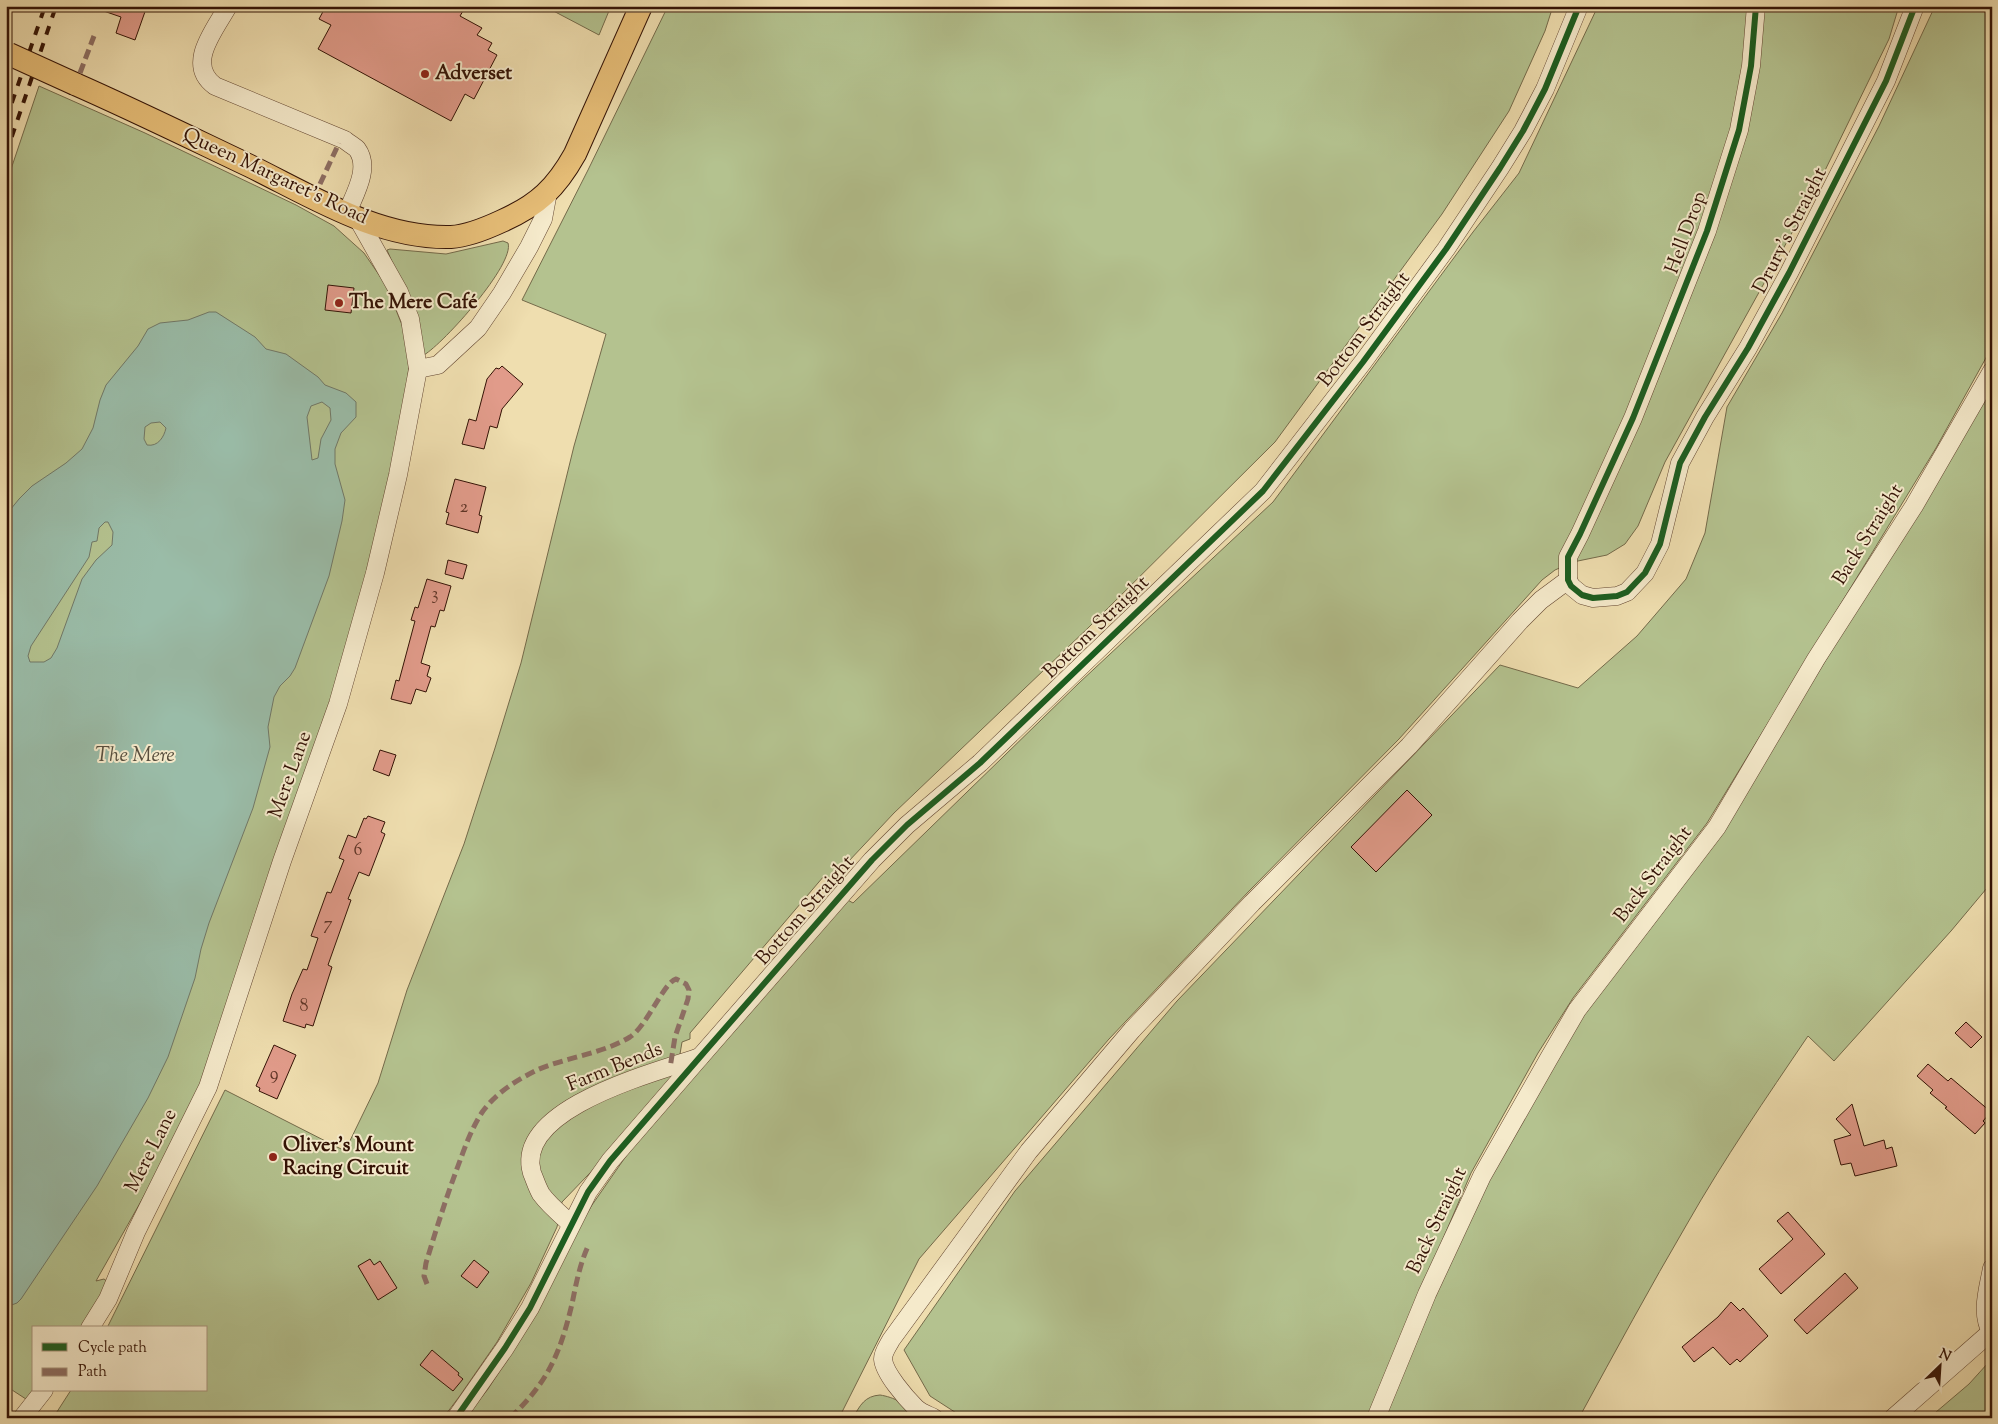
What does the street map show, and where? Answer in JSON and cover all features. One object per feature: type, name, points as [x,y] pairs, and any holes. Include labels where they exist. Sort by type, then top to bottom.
[{"type":"main road","name":"Queen Margaret's Road","points":[[8,54],[352,216],[410,233],[453,237],[484,230],[520,213],[548,192],[562,176],[575,154],[641,6]]},
{"type":"street","points":[[228,6],[205,46],[200,60],[207,81],[344,140],[357,149],[362,161],[362,175],[352,216]]},
{"type":"street","name":"Bottom Straight","points":[[456,1418],[505,1348],[530,1308],[570,1223],[588,1192],[610,1161],[700,1057],[872,860],[907,825],[980,763],[1263,491],[1368,355],[1446,249],[1500,168],[1523,132],[1545,89],[1579,6]]},
{"type":"street","name":"Hell Drop","points":[[1568,580],[1568,557],[1584,527],[1633,418],[1707,231],[1739,130],[1750,66],[1756,6]]},
{"type":"street","name":"Drury's Straight","points":[[1568,580],[1571,586],[1582,595],[1593,598],[1617,596],[1627,592],[1637,584],[1654,559],[1660,544],[1680,463],[1705,417],[1748,348],[1793,264],[1886,81],[1915,6]]},
{"type":"street","points":[[418,369],[438,365],[478,328],[502,293],[529,247],[543,219],[548,192]]},
{"type":"street","name":"Mere Lane","points":[[91,1326],[108,1300],[136,1232],[208,1087],[282,861],[338,704],[375,573],[398,475],[418,369],[410,319],[399,292],[352,216]]},
{"type":"street","name":"Back Straight","points":[[1376,1418],[1427,1294],[1482,1176],[1577,1010],[1717,828],[1816,659],[1914,506],[1992,371]]},
{"type":"street","points":[[934,1418],[917,1413],[886,1368],[883,1361],[884,1354],[902,1326],[1029,1151],[1132,1030],[1232,924],[1408,746],[1520,621],[1541,600],[1568,580]]},
{"type":"street","name":"Farm Bends","points":[[570,1223],[540,1193],[536,1183],[531,1161],[535,1142],[540,1134],[560,1115],[602,1092],[700,1057]]},
{"type":"street","points":[[1893,1418],[1991,1332],[1986,1316],[1986,1301],[1992,1268]]},
{"type":"street","points":[[22,1418],[42,1392]]},
{"type":"shaded area","points":[[544,6],[611,6],[599,35]]},
{"type":"shaded area","points":[[668,6],[1553,6],[1545,31],[1509,111],[1442,214],[1275,442],[1088,628],[894,813],[832,879],[824,876],[690,1033],[690,1039],[682,1042],[677,1072],[613,1149],[562,1202],[557,1227],[531,1283],[497,1342],[443,1418],[53,1418],[70,1392],[208,1392],[208,1326],[108,1326],[225,1090],[345,1151],[378,1083],[407,990],[464,844],[521,663],[574,446],[606,334],[522,300]]},
{"type":"shaded area","points":[[1598,6],[1899,6],[1889,39],[1814,193],[1665,462],[1638,526],[1625,544],[1607,555],[1573,562],[1555,570],[1542,580],[1399,739],[1249,891],[1109,1039],[919,1259],[839,1418],[465,1418],[488,1389],[518,1342],[569,1244],[592,1205],[631,1149],[846,899],[853,903],[1079,683],[1273,502],[1473,232],[1519,173]]},
{"type":"shaded area","points":[[1935,6],[1992,6],[1992,347],[1936,448],[1707,823],[1573,998],[1538,1053],[1471,1173],[1367,1418],[964,1418],[930,1396],[904,1350],[1015,1191],[1177,1001],[1500,665],[1578,688],[1637,636],[1686,579],[1705,533],[1727,407],[1782,313],[1879,126]]},
{"type":"shaded area","points":[[39,86],[145,133],[296,205],[334,226],[364,253],[386,285],[404,330],[409,359],[408,380],[394,464],[346,658],[211,1063],[166,1157],[96,1281],[104,1279],[108,1282],[83,1326],[32,1326],[33,1392],[29,1401],[9,1388],[6,1391],[6,184]]},
{"type":"shaded area","points":[[503,241],[508,243],[507,253],[501,268],[490,285],[447,335],[424,355],[419,325],[387,250],[446,254]]},
{"type":"shaded area","points":[[1992,386],[1992,882],[1951,931],[1834,1061],[1808,1036],[1701,1200],[1580,1416],[1581,1418],[1384,1418],[1433,1298],[1487,1180],[1585,1012],[1722,831]]},
{"type":"shaded area","points":[[1988,1363],[1992,1364],[1992,1418],[1929,1418],[1969,1384]]},
{"type":"shaded area","points":[[880,1395],[900,1402],[908,1409],[911,1418],[853,1418],[867,1399]]},
{"type":"water","name":"The Mere","points":[[209,312],[216,312],[255,337],[266,349],[286,354],[318,377],[325,385],[346,393],[356,402],[356,417],[341,433],[335,449],[335,464],[345,500],[342,521],[329,576],[295,668],[280,686],[274,697],[268,727],[270,747],[253,808],[209,923],[195,978],[168,1057],[148,1098],[97,1186],[21,1299],[17,1303],[6,1307],[6,515],[32,486],[66,463],[82,449],[93,428],[106,385],[138,346],[148,329],[160,323],[188,320]],"holes":[[[322,402],[330,408],[331,420],[321,439],[318,458],[312,460],[307,417],[311,406]],[[160,422],[166,428],[160,441],[147,445],[144,439],[145,427],[151,423]],[[105,522],[108,522],[113,532],[112,545],[96,560],[82,579],[57,648],[51,658],[44,662],[30,662],[28,656],[31,646],[89,557],[92,542],[97,541],[99,528]]]},
{"type":"building","points":[[95,6],[147,6],[135,40],[116,33],[121,17],[95,8]]},
{"type":"building","name":"Adverset","points":[[326,6],[454,6],[463,11],[460,16],[482,28],[477,35],[492,43],[488,50],[497,55],[474,99],[465,94],[451,121],[318,49],[331,25],[319,19]]},
{"type":"building","name":"The Mere Café","points":[[328,285],[354,288],[351,313],[325,310]]},
{"type":"building","points":[[502,366],[523,384],[502,409],[497,428],[490,426],[484,449],[462,444],[469,419],[476,421],[487,379],[496,368],[499,369]]},
{"type":"building","points":[[455,479],[486,487],[479,515],[482,516],[478,533],[446,524],[449,513],[446,512]]},
{"type":"building","points":[[448,560],[467,565],[463,579],[445,574]]},
{"type":"building","points":[[427,579],[451,586],[444,611],[440,610],[435,627],[431,626],[421,663],[430,666],[427,676],[431,678],[426,692],[416,689],[411,704],[391,699],[396,680],[399,681],[415,621],[411,620],[415,607],[418,608]]},
{"type":"building","points":[[380,750],[396,755],[389,776],[373,770]]},
{"type":"building","points":[[1407,790],[1432,815],[1376,872],[1351,847]]},
{"type":"building","points":[[368,816],[385,822],[381,832],[385,834],[369,876],[359,872],[348,899],[351,900],[328,965],[332,967],[313,1026],[306,1024],[305,1028],[283,1021],[303,969],[307,970],[318,938],[311,936],[327,892],[331,893],[344,860],[339,858],[348,835],[356,838],[364,818],[366,819]]},
{"type":"building","points":[[1966,1022],[1982,1037],[1971,1048],[1955,1033]]},
{"type":"building","points":[[274,1045],[296,1055],[277,1099],[259,1091],[260,1088],[256,1086]]},
{"type":"building","points":[[1928,1064],[1948,1081],[1951,1078],[1991,1112],[1983,1121],[1985,1123],[1975,1134],[1930,1093],[1933,1090],[1917,1076]]},
{"type":"building","points":[[1852,1104],[1864,1146],[1884,1140],[1886,1149],[1892,1147],[1897,1166],[1855,1176],[1851,1163],[1841,1165],[1834,1140],[1851,1135],[1836,1119]]},
{"type":"building","points":[[1788,1212],[1825,1254],[1781,1294],[1759,1269],[1793,1239],[1777,1221]]},
{"type":"building","points":[[370,1259],[374,1265],[380,1261],[397,1288],[378,1300],[358,1266]]},
{"type":"building","points":[[474,1260],[489,1272],[477,1288],[461,1276]]},
{"type":"building","points":[[1845,1273],[1858,1288],[1807,1334],[1794,1320]]},
{"type":"building","points":[[1731,1302],[1740,1311],[1743,1308],[1768,1336],[1740,1362],[1737,1359],[1730,1365],[1713,1347],[1694,1362],[1682,1347],[1718,1317]]},
{"type":"building","points":[[432,1350],[459,1373],[458,1375],[463,1379],[453,1391],[420,1365]]},
{"type":"railway","points":[[6,120],[45,6]]},
{"type":"railway","points":[[6,154],[56,6]]},
{"type":"marked path","points":[[80,73],[94,36]]},
{"type":"marked path","points":[[320,184],[339,143]]},
{"type":"marked path","points":[[427,1284],[424,1276],[426,1263],[466,1144],[483,1111],[501,1092],[537,1070],[608,1048],[630,1037],[643,1024],[666,988],[676,979],[686,984],[689,990],[688,999],[675,1037],[670,1068]]},
{"type":"marked path","points":[[510,1418],[534,1392],[557,1353],[563,1338],[581,1266],[589,1244]]},
{"type":"cycle path","points":[[456,1418],[505,1348],[530,1308],[588,1192],[610,1161],[700,1057],[872,860],[907,825],[980,763],[1263,491],[1363,362],[1446,249],[1500,168],[1523,131],[1545,89],[1579,6]]},
{"type":"cycle path","points":[[1756,6],[1751,66],[1739,130],[1707,231],[1633,418],[1568,557],[1568,580],[1571,586],[1582,595],[1593,598],[1617,596],[1627,592],[1645,573],[1660,544],[1680,463],[1705,417],[1748,348],[1789,273],[1886,81],[1915,6]]},
{"type":"place","name":"Adverset","points":[[425,74]]},
{"type":"place","name":"The Mere Café","points":[[339,303]]},
{"type":"place","name":"Oliver's Mount Racing Circuit","points":[[273,1157]]}]
